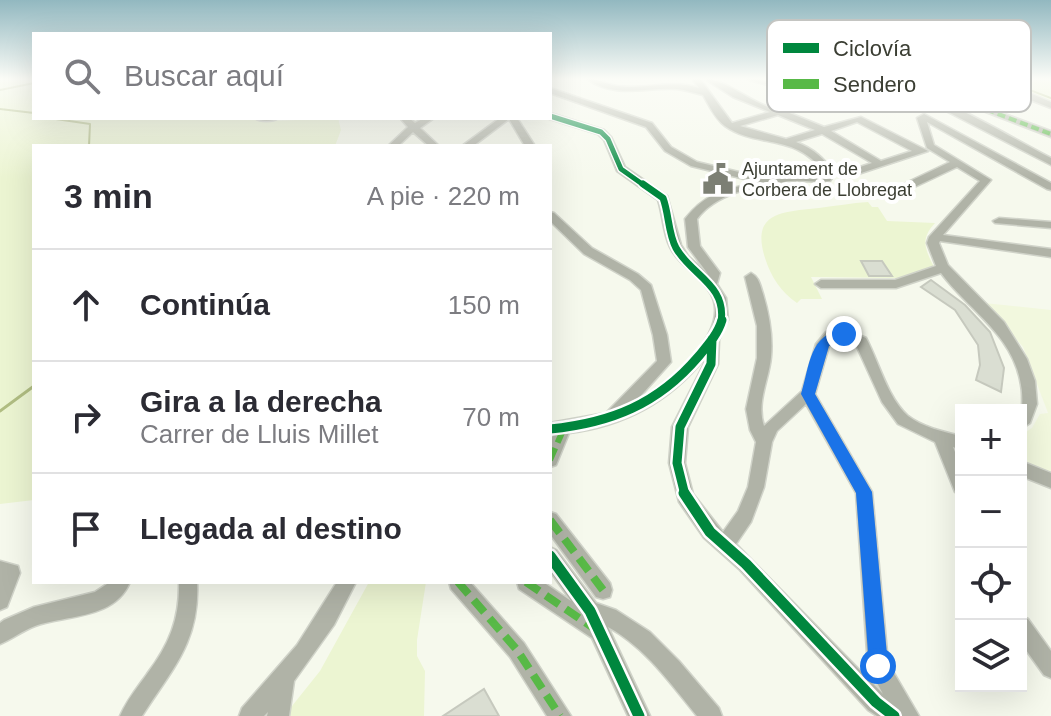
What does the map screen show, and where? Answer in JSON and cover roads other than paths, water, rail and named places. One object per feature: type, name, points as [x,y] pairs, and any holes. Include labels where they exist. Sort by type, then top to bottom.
[{"type":"street","points":[[613,112],[649,125],[668,149],[694,164],[753,183]]},
{"type":"street","points":[[712,283],[714,273],[710,265],[694,247],[691,219],[701,206],[718,195],[753,183],[786,178],[826,179],[829,176],[825,166],[787,142],[732,126],[723,121],[718,112]]},
{"type":"street","points":[[732,126],[778,112]]},
{"type":"street","points":[[780,112],[823,130],[880,164]]},
{"type":"street","points":[[955,112],[1051,162]]},
{"type":"street","points":[[994,112],[1051,134]]},
{"type":"street","points":[[552,117],[604,135],[621,169],[665,200],[673,242],[684,259],[712,283],[722,314],[720,326],[712,339],[711,364],[702,363],[637,410],[609,421],[557,428],[552,451]]},
{"type":"street","points":[[925,149],[921,118],[924,117],[1051,187]]},
{"type":"street","points":[[787,142],[858,119],[957,163],[985,181],[935,237],[934,250],[943,268],[999,325],[1022,361],[1030,393],[1027,414]]},
{"type":"street","points":[[406,120],[432,144]]},
{"type":"street","points":[[395,144],[426,120]]},
{"type":"street","points":[[470,144],[503,120]]},
{"type":"street","points":[[514,120],[529,144]]},
{"type":"street","points":[[858,171],[925,149]]},
{"type":"street","points":[[887,196],[957,163]]},
{"type":"street","points":[[552,217],[588,251],[643,284],[651,297],[664,362],[609,421]]},
{"type":"street","points":[[999,221],[1051,225]]},
{"type":"street","points":[[935,237],[1051,253]]},
{"type":"street","points":[[697,269],[710,265]]},
{"type":"street","points":[[821,284],[896,284],[943,268]]},
{"type":"street","points":[[751,277],[764,314],[763,360],[752,400],[752,415],[764,442]]},
{"type":"street","points":[[725,545],[745,516],[756,487],[764,442],[771,427],[808,394],[825,340],[839,333],[853,336],[861,342],[903,420],[955,440]]},
{"type":"street","points":[[702,363],[680,427],[677,463],[685,497],[710,532],[876,702],[894,716]]},
{"type":"street","points":[[808,394],[864,492],[878,666],[908,716]]},
{"type":"street","points":[[1027,471],[1051,481]]},
{"type":"street","points":[[552,523],[603,590]]},
{"type":"street","points":[[552,559],[594,621],[639,716]]},
{"type":"street","points":[[0,570],[11,573],[0,600]]},
{"type":"street","points":[[0,634],[23,620],[98,601],[117,590],[120,584]]},
{"type":"street","points":[[131,716],[136,704],[177,649],[188,615],[188,584]]},
{"type":"street","points":[[250,716],[326,624],[346,584]]},
{"type":"street","points":[[460,584],[517,650],[560,716]]},
{"type":"street","points":[[529,584],[570,615],[594,621],[611,616],[634,630],[711,716]]},
{"type":"street","points":[[1027,634],[1051,668]]},
{"type":"street","points":[[278,716],[284,678]]},
{"type":"waterway","points":[[63,120],[90,124],[89,144]]},
{"type":"waterway","points":[[0,411],[32,387]]},
{"type":"place","name":"Ajuntament de Corbera de Llobregat","points":[[718,179]]}]
